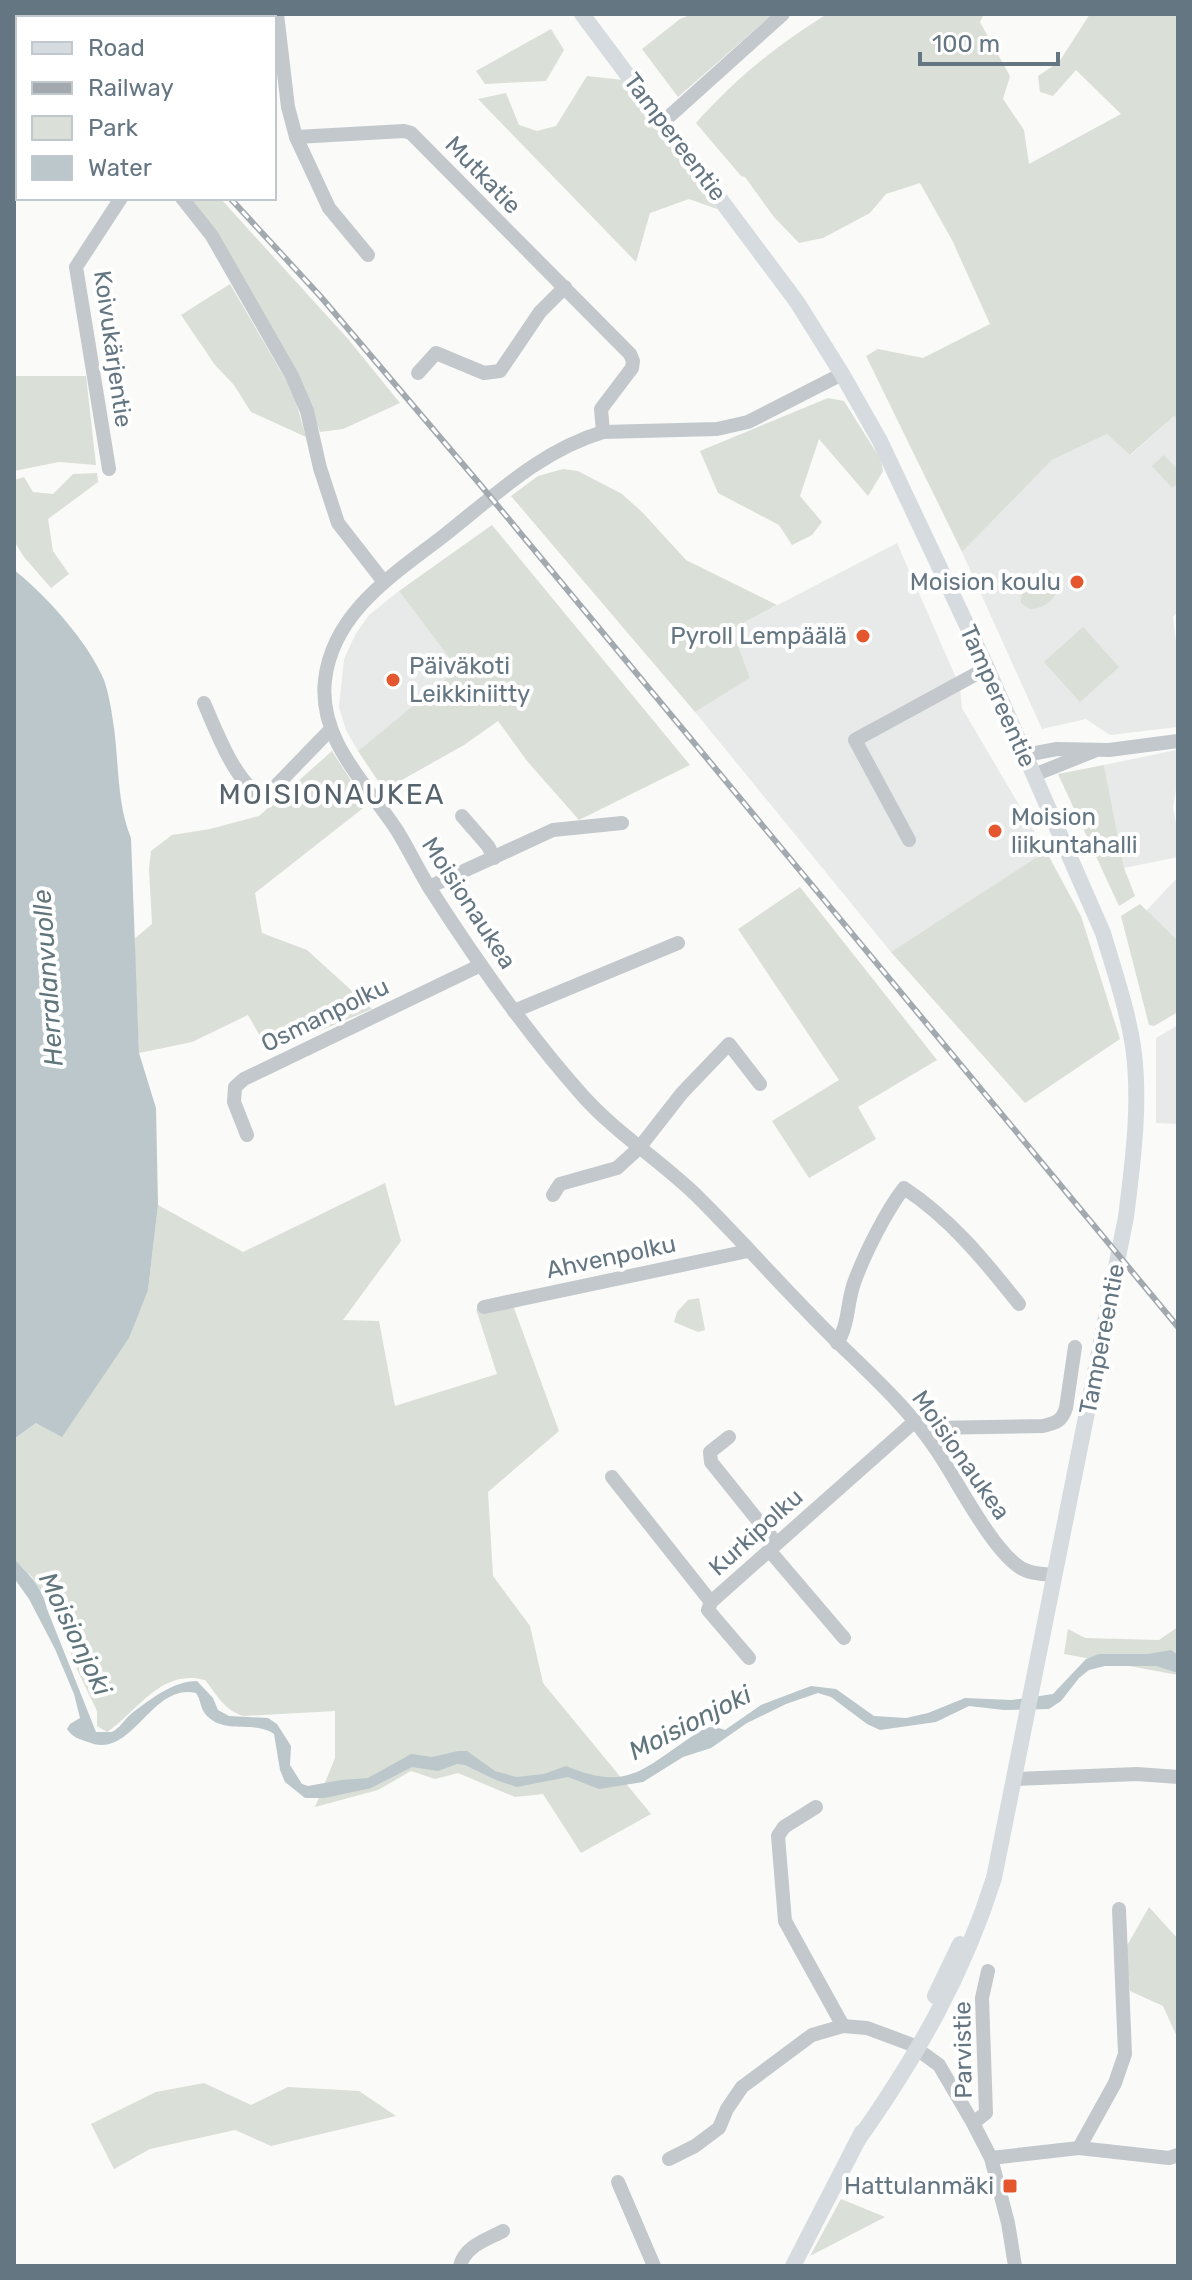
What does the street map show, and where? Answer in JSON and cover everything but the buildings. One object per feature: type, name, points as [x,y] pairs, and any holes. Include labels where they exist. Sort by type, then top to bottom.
[{"type":"main road","name":"Tampereentie","points":[[582,14],[797,302],[880,441],[987,668],[1103,933],[1128,1023],[1136,1086],[1134,1149],[1126,1217],[1035,1683],[999,1842],[964,1936],[914,2047],[858,2140],[793,2266]]},
{"type":"street","points":[[277,14],[288,107],[296,137],[329,208],[368,255]]},
{"type":"street","points":[[664,121],[783,14]]},
{"type":"street","name":"Mutkatie","points":[[296,137],[411,133],[630,354],[632,368],[603,403],[599,413],[603,432]]},
{"type":"street","name":"Koivukärjentie","points":[[109,469],[76,267],[120,200]]},
{"type":"street","points":[[184,200],[212,236],[292,376],[307,411],[320,468],[338,523],[384,582]]},
{"type":"street","points":[[418,373],[436,353],[484,373],[500,371],[540,312],[565,287]]},
{"type":"street","name":"Moisionaukea","points":[[842,374],[748,422],[717,429],[603,432],[571,443],[526,470],[384,582],[353,612],[336,640],[324,684],[331,729],[346,760],[398,833],[429,887],[481,965],[514,1011],[596,1110],[691,1190],[837,1343],[891,1394],[934,1446],[1002,1552],[1021,1570],[1055,1575]]},
{"type":"street","points":[[909,840],[855,740],[987,668]]},
{"type":"street","points":[[204,703],[244,780],[260,795],[270,792],[331,729]]},
{"type":"street","points":[[1025,755],[1057,749],[1098,750],[1178,741]]},
{"type":"street","points":[[1034,775],[1098,750]]},
{"type":"street","points":[[462,816],[488,846],[494,858]]},
{"type":"street","points":[[429,887],[553,830],[622,823]]},
{"type":"street","points":[[514,1011],[678,943]]},
{"type":"street","name":"Osmanpolku","points":[[247,1135],[234,1102],[235,1087],[244,1079],[481,965]]},
{"type":"street","points":[[553,1195],[560,1184],[617,1168],[639,1148],[682,1093],[729,1044],[760,1084]]},
{"type":"street","points":[[837,1343],[843,1334],[854,1282],[893,1202],[904,1188],[946,1220],[976,1249],[1019,1304]]},
{"type":"street","name":"Ahvenpolku","points":[[484,1307],[748,1251]]},
{"type":"street","points":[[914,1422],[929,1428],[1043,1426],[1056,1423],[1064,1416],[1075,1347]]},
{"type":"street","name":"Kurkipolku","points":[[612,1477],[711,1602],[914,1422]]},
{"type":"street","points":[[729,1437],[710,1452],[711,1462],[844,1638]]},
{"type":"street","points":[[711,1602],[708,1610],[749,1658]]},
{"type":"street","points":[[1014,1779],[1137,1774],[1178,1777]]},
{"type":"street","points":[[816,1807],[784,1827],[778,1836],[785,1921],[843,2026]]},
{"type":"street","points":[[1079,2148],[1115,2083],[1125,2054],[1119,1909]]},
{"type":"street","name":"Parvistie","points":[[973,2123],[986,2113],[982,1998],[988,1971]]},
{"type":"street","points":[[669,2159],[695,2146],[719,2128],[742,2087],[812,2035],[843,2026],[867,2028],[914,2047],[939,2065],[991,2158],[1008,2223],[1015,2266]]},
{"type":"street","points":[[991,2158],[1079,2148],[1169,2158],[1178,2155]]},
{"type":"street","points":[[618,2182],[654,2266]]},
{"type":"street","points":[[460,2266],[463,2255],[469,2250],[503,2231]]},
{"type":"shaded area","name":"Moision koulu","points":[[1174,416],[1178,420],[1178,612],[1173,617],[1178,660],[1178,727],[1110,735],[1086,719],[1042,729],[962,552],[1052,460],[1107,434],[1131,455]]},
{"type":"shaded area","points":[[897,543],[960,687],[962,708],[1046,851],[891,952],[695,712],[750,678],[732,629]]},
{"type":"shaded area","name":"Päiväkoti Leikkiniitty","points":[[399,591],[459,669],[358,751],[346,730],[339,707],[344,659],[369,615]]},
{"type":"shaded area","points":[[1176,750],[1178,778],[1173,807],[1178,857],[1124,868],[1104,765]]},
{"type":"shaded area","points":[[1178,877],[1178,941],[1146,911]]},
{"type":"shaded area","points":[[1178,1025],[1178,1124],[1156,1123],[1156,1038]]},
{"type":"green space","points":[[692,14],[773,14],[678,97],[642,49],[680,19]]},
{"type":"green space","points":[[827,14],[984,14],[980,22],[1010,76],[1003,99],[1024,130],[1029,164],[1121,114],[1076,70],[1053,96],[1040,92],[1038,76],[1059,62],[1090,14],[1178,14],[1178,420],[1174,416],[1130,455],[1107,434],[1052,460],[962,552],[866,356],[878,349],[923,358],[990,324],[952,240],[920,183],[886,194],[870,213],[823,238],[799,243],[696,123],[757,64]]},
{"type":"green space","points":[[551,29],[564,50],[546,81],[485,84],[476,71]]},
{"type":"green space","points":[[587,76],[623,80],[717,209],[689,199],[650,213],[636,262],[478,99],[506,93],[519,125],[537,131],[556,126]]},
{"type":"green space","points":[[192,200],[222,200],[348,339],[400,403],[343,429],[320,432],[301,385],[231,258]]},
{"type":"green space","points":[[230,284],[293,392],[306,437],[251,412],[181,315]]},
{"type":"green space","points":[[14,376],[86,376],[96,465],[59,462],[14,471]]},
{"type":"green space","points":[[828,398],[844,401],[881,460],[883,471],[868,496],[819,439],[800,496],[822,522],[812,535],[792,545],[779,525],[718,493],[700,451]]},
{"type":"green space","points":[[1164,455],[1178,470],[1178,483],[1172,488],[1152,466]]},
{"type":"green space","points":[[563,469],[578,471],[622,494],[686,560],[777,605],[732,629],[750,678],[695,712],[511,496],[538,476]]},
{"type":"green space","points":[[97,473],[98,482],[48,519],[53,551],[69,574],[51,588],[14,541],[14,480],[24,477],[33,492],[53,494],[73,474]]},
{"type":"green space","points":[[492,525],[690,765],[579,820],[527,761],[498,721],[464,745],[384,790],[358,751],[458,669],[399,591]]},
{"type":"green space","points":[[1046,569],[1059,577],[1057,590],[1048,603],[1030,609],[1021,603],[1023,592]]},
{"type":"green space","points":[[1083,627],[1119,667],[1080,702],[1044,662]]},
{"type":"green space","points":[[332,751],[367,805],[255,893],[262,933],[307,950],[372,1009],[269,1052],[248,1015],[192,1042],[139,1053],[134,939],[152,924],[151,851],[172,835],[259,816]]},
{"type":"green space","points":[[1104,765],[1124,868],[1135,896],[1119,906],[1058,774]]},
{"type":"green space","points":[[1046,851],[1081,916],[1120,1039],[1025,1103],[891,952]]},
{"type":"green space","points":[[800,887],[937,1060],[858,1107],[876,1139],[809,1178],[772,1121],[839,1080],[738,929]]},
{"type":"green space","points":[[1140,904],[1178,941],[1178,1012],[1154,1026],[1149,1025],[1121,916]]},
{"type":"green space","points":[[385,1183],[401,1241],[343,1320],[379,1321],[395,1406],[497,1374],[476,1309],[514,1308],[559,1431],[488,1492],[493,1576],[530,1626],[543,1683],[651,1814],[581,1853],[543,1794],[515,1797],[458,1773],[435,1779],[411,1771],[378,1790],[315,1807],[335,1758],[335,1711],[243,1716],[226,1706],[205,1680],[189,1678],[163,1686],[107,1732],[97,1726],[97,1711],[75,1665],[61,1623],[32,1577],[14,1559],[14,1439],[36,1423],[148,1290],[158,1205],[243,1252]]},
{"type":"green space","points":[[699,1298],[705,1330],[698,1332],[674,1322],[677,1312],[688,1300]]},
{"type":"green space","points":[[1178,1627],[1178,1675],[1064,1654],[1068,1629],[1085,1638],[1159,1640]]},
{"type":"green space","points":[[1149,1907],[1178,1939],[1178,2039],[1163,2006],[1130,1991],[1125,1949]]},
{"type":"green space","points":[[204,2083],[251,2105],[288,2087],[359,2091],[396,2116],[271,2146],[235,2130],[150,2149],[114,2169],[91,2124],[156,2092]]},
{"type":"green space","points":[[841,2199],[885,2217],[810,2256]]},
{"type":"water","name":"Herralanvuolle","points":[[14,570],[39,592],[77,635],[97,666],[109,697],[121,798],[131,838],[139,1053],[156,1108],[158,1205],[148,1290],[129,1338],[62,1437],[36,1423],[14,1439]]},
{"type":"water","points":[[14,1559],[42,1594],[96,1732],[112,1732],[162,1692],[179,1684],[197,1681],[213,1698],[218,1710],[229,1716],[268,1718],[277,1724],[291,1746],[290,1765],[302,1784],[308,1786],[368,1778],[411,1754],[432,1757],[458,1751],[467,1751],[495,1771],[516,1777],[544,1774],[566,1766],[587,1774],[620,1777],[646,1767],[705,1729],[715,1727],[725,1730],[761,1705],[811,1686],[836,1689],[874,1716],[906,1718],[965,1698],[1012,1700],[1053,1694],[1086,1659],[1099,1654],[1148,1654],[1171,1650],[1178,1655],[1178,1673],[1156,1666],[1105,1666],[1089,1670],[1061,1701],[1049,1709],[1004,1710],[969,1706],[936,1722],[880,1730],[831,1697],[818,1693],[747,1723],[711,1748],[683,1757],[643,1782],[599,1789],[568,1777],[517,1787],[457,1764],[438,1771],[412,1767],[371,1788],[325,1798],[305,1798],[285,1782],[274,1734],[258,1728],[215,1722],[205,1713],[196,1693],[180,1693],[166,1699],[117,1741],[103,1745],[71,1734],[67,1729],[80,1718],[74,1694],[55,1649],[29,1599],[14,1578]]},
{"type":"railway","points":[[232,200],[321,297],[478,482],[1178,1327]]},
{"type":"place","name":"Moision koulu","points":[[1077,582]]},
{"type":"place","name":"Pyroll Lempäälä","points":[[863,636]]},
{"type":"place","name":"Päiväkoti Leikkiniitty","points":[[393,680]]},
{"type":"place","name":"Moision liikuntahalli","points":[[995,831]]},
{"type":"place","name":"Hattulanmäki","points":[[1010,2186]]},
{"type":"district","name":"MOISIONAUKEA","points":[[332,794]]},
{"type":"water label","name":"Moisionjoki","points":[[75,1634]]},
{"type":"water label","name":"Moisionjoki","points":[[690,1723]]}]
